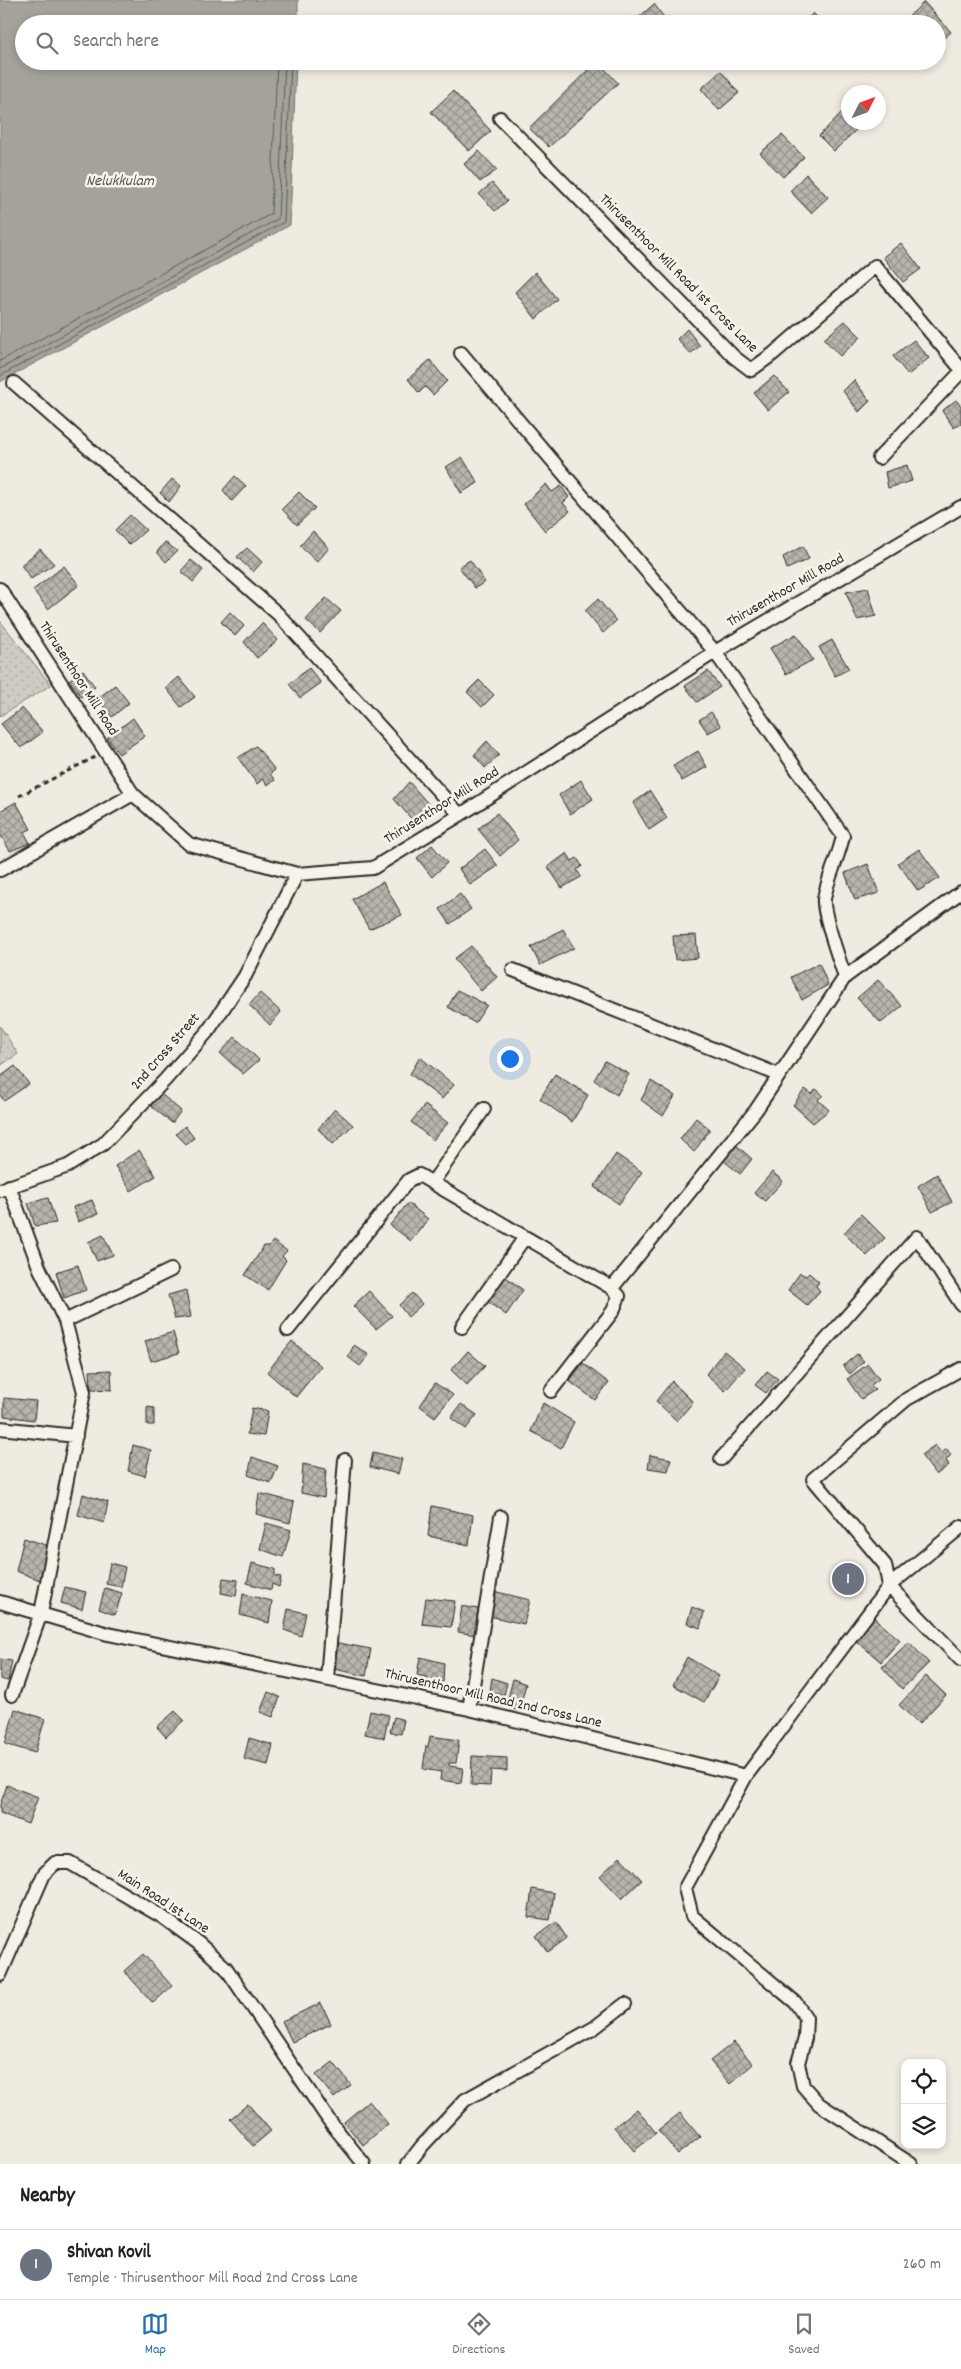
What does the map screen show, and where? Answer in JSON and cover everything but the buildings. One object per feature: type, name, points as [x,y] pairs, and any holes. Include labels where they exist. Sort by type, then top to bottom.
[{"type":"street","name":"Thirusenthoor Mill Road 1st Cross Lane","points":[[500,118],[734,357],[751,370],[773,354],[875,266],[961,370]]},
{"type":"street","points":[[461,353],[715,652],[843,836],[839,856],[824,900],[845,977]]},
{"type":"street","points":[[879,458],[961,370]]},
{"type":"street","points":[[14,383],[278,614],[460,815]]},
{"type":"street","name":"Thirusenthoor Mill Road","points":[[0,589],[133,794],[190,844],[297,874],[373,868],[460,815],[715,652],[961,508]]},
{"type":"street","points":[[0,870],[133,794]]},
{"type":"street","name":"2nd Cross Street","points":[[4,1188],[68,1166],[103,1144],[165,1080],[208,1031],[245,976],[297,874]]},
{"type":"street","points":[[612,1288],[756,1110],[845,977],[961,892]]},
{"type":"street","points":[[513,970],[780,1075]]},
{"type":"street","points":[[432,1182],[484,1109]]},
{"type":"street","points":[[288,1330],[409,1180],[419,1174],[612,1288],[619,1296],[613,1311],[551,1391]]},
{"type":"street","points":[[4,1188],[64,1321],[84,1392],[41,1613],[12,1695]]},
{"type":"street","points":[[462,1327],[525,1237]]},
{"type":"street","points":[[721,1459],[917,1237],[961,1304]]},
{"type":"street","points":[[64,1321],[171,1270]]},
{"type":"street","points":[[961,1369],[907,1399],[813,1478],[885,1565],[889,1586],[961,1660]]},
{"type":"street","points":[[0,1428],[76,1436]]},
{"type":"street","points":[[327,1679],[345,1460]]},
{"type":"street","points":[[469,1709],[501,1517]]},
{"type":"street","points":[[911,2164],[819,2104],[802,2086],[798,2063],[805,2038],[806,2018],[794,2002],[692,1916],[685,1888],[746,1776],[889,1586],[961,1527]]},
{"type":"street","name":"Thirusenthoor Mill Road 2nd Cross Lane","points":[[0,1602],[108,1634],[469,1709],[746,1776]]},
{"type":"street","name":"Main Road 1st Lane","points":[[0,1974],[44,1874],[55,1863],[70,1862],[160,1916],[198,1943],[226,1968],[328,2119],[364,2164]]},
{"type":"street","points":[[408,2164],[422,2146],[466,2100],[594,2028],[625,2004]]},
{"type":"path","points":[[19,796],[106,752]]},
{"type":"shaded area","points":[[0,621],[51,685],[0,716]]},
{"type":"shaded area","points":[[0,1026],[18,1054],[0,1066]]},
{"type":"water","name":"Nelukkulam","points":[[0,0],[298,0],[298,15],[15,15],[15,70],[296,70],[290,225],[0,382]]},
{"type":"place","name":"Shivan Kovil","points":[[848,1579]]}]
